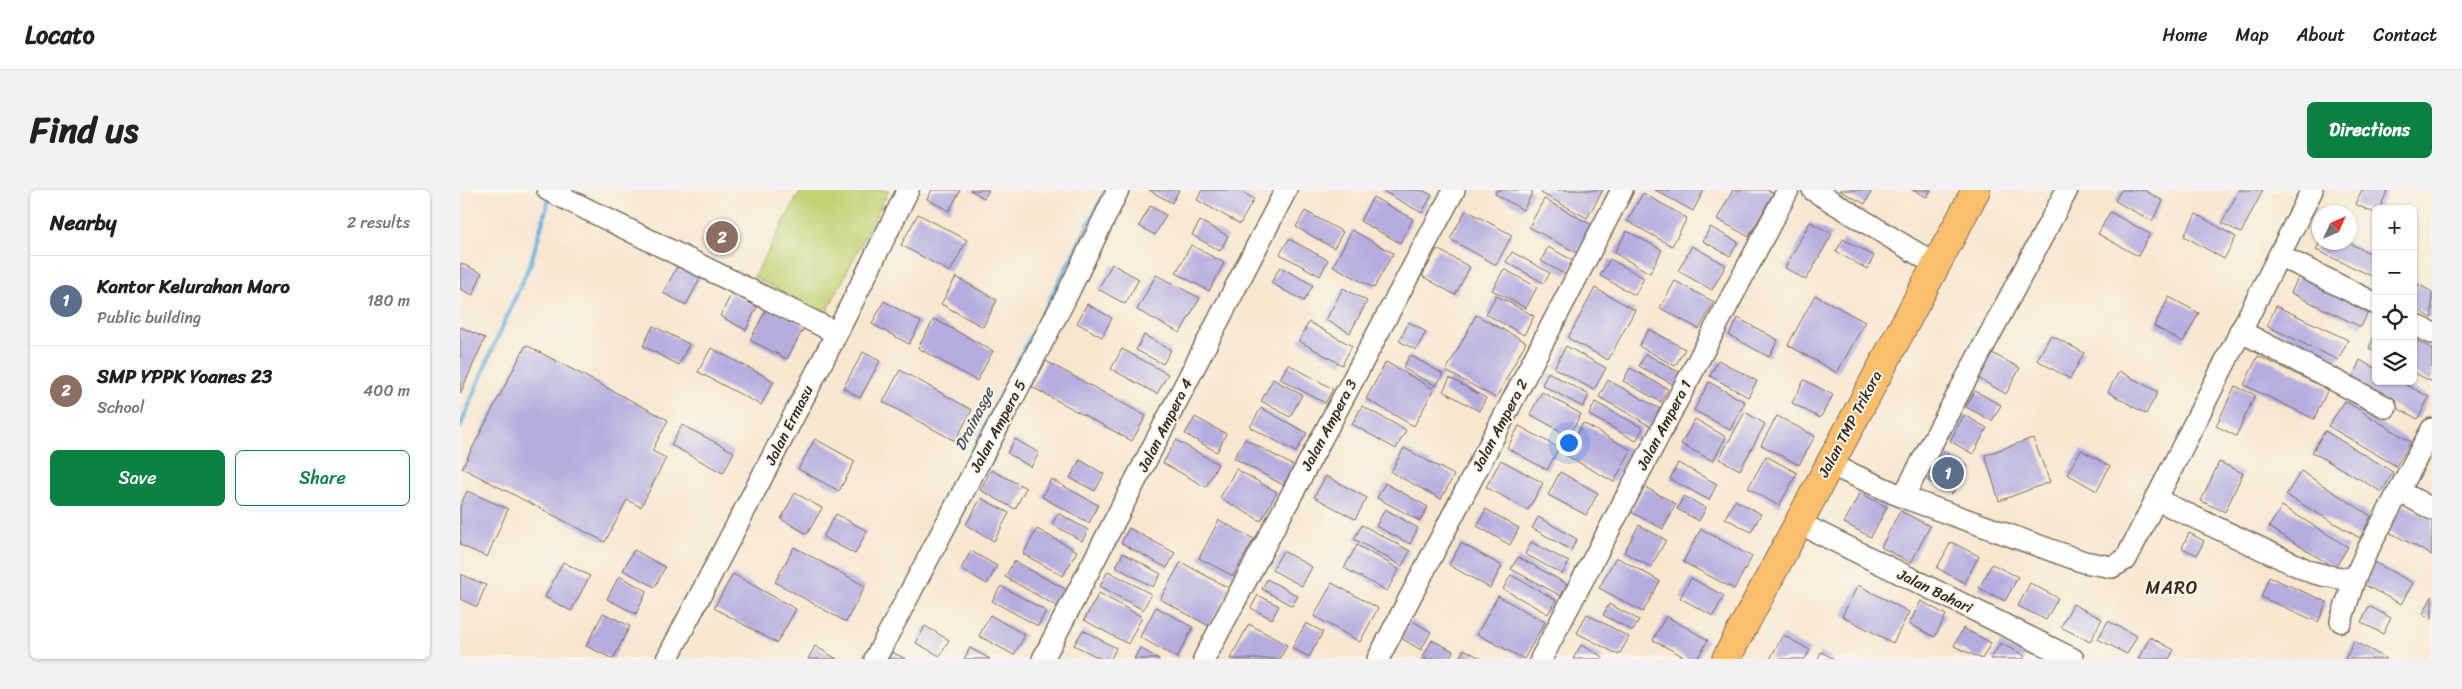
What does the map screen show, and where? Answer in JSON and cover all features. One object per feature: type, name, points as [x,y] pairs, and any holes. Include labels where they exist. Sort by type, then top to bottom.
[{"type":"highway","name":"Jalan TMP Trikora","points":[[1726,659],[1797,522],[1976,190]]},
{"type":"street","points":[[548,190],[837,332]]},
{"type":"street","name":"Jalan Ermasu","points":[[668,659],[908,190]]},
{"type":"street","name":"Jalan Ampera 5","points":[[875,659],[1064,301],[1118,190]]},
{"type":"street","name":"Jalan Ampera 4","points":[[1043,659],[1286,190]]},
{"type":"street","name":"Jalan Ampera 3","points":[[1204,659],[1454,190]]},
{"type":"street","name":"Jalan Ampera 2","points":[[1378,659],[1622,190]]},
{"type":"street","name":"Jalan Ampera 1","points":[[1541,659],[1788,190]]},
{"type":"street","points":[[1903,496],[2067,190]]},
{"type":"street","points":[[1829,464],[1903,496],[2084,562],[2112,566],[2126,559],[2312,190]]},
{"type":"street","points":[[1818,191],[1936,265]]},
{"type":"street","points":[[2279,255],[2372,302]]},
{"type":"street","points":[[2417,326],[2432,333]]},
{"type":"street","points":[[2240,331],[2386,407]]},
{"type":"street","points":[[2341,621],[2354,580],[2432,429]]},
{"type":"street","points":[[2399,491],[2432,509]]},
{"type":"street","points":[[2155,499],[2311,572],[2354,580]]},
{"type":"street","name":"Jalan Bahari","points":[[1797,522],[2073,659]]},
{"type":"green space","points":[[801,190],[889,190],[825,315],[754,277]]},
{"type":"building","points":[[932,190],[960,191],[949,211],[927,199]]},
{"type":"building","points":[[970,190],[989,190],[984,198]]},
{"type":"building","points":[[1149,190],[1179,190],[1172,203]]},
{"type":"building","points":[[1202,190],[1238,190],[1254,199],[1240,224],[1197,200]]},
{"type":"building","points":[[1381,190],[1422,190],[1432,195],[1422,213]]},
{"type":"building","points":[[1497,190],[1529,190],[1533,192],[1523,210],[1495,194]]},
{"type":"building","points":[[1543,190],[1603,190],[1587,218],[1541,193]]},
{"type":"building","points":[[1655,190],[1704,190],[1693,211]]},
{"type":"building","points":[[1733,190],[1768,190],[1773,193],[1749,237],[1717,219]]},
{"type":"building","points":[[1839,190],[1872,190],[1865,204]]},
{"type":"building","points":[[1912,190],[1931,190],[1927,197]]},
{"type":"building","points":[[2121,190],[2144,190],[2163,201],[2152,221],[2115,201]]},
{"type":"building","points":[[2239,190],[2263,190],[2241,233],[2222,223]]},
{"type":"building","points":[[2362,190],[2388,190],[2381,205],[2372,205],[2372,212],[2355,204]]},
{"type":"building","points":[[1643,193],[1687,218],[1672,246],[1627,221]]},
{"type":"building","points":[[1373,197],[1413,219],[1400,243],[1360,221]]},
{"type":"building","points":[[1544,199],[1592,225],[1577,253],[1529,227]]},
{"type":"building","points":[[1150,206],[1166,215],[1155,235],[1139,226]]},
{"type":"building","points":[[1466,210],[1512,235],[1496,265],[1450,239]]},
{"type":"building","points":[[1305,211],[1343,232],[1334,248],[1296,227]]},
{"type":"building","points":[[2110,212],[2150,234],[2138,256],[2098,234]]},
{"type":"building","points":[[918,214],[967,240],[950,272],[901,245]]},
{"type":"building","points":[[2196,214],[2236,237],[2224,259],[2184,236]]},
{"type":"building","points":[[1200,221],[1228,236],[1220,251],[1192,235]]},
{"type":"building","points":[[1810,222],[1832,234],[1806,280],[1785,268]]},
{"type":"building","points":[[1710,227],[1738,242],[1730,256],[1703,241]]},
{"type":"building","points":[[1352,230],[1393,253],[1374,288],[1333,266]]},
{"type":"building","points":[[1627,231],[1662,250],[1650,273],[1614,253]]},
{"type":"building","points":[[1289,239],[1328,260],[1320,276],[1280,254]]},
{"type":"building","points":[[1843,239],[1874,256],[1867,269],[1836,252]]},
{"type":"building","points":[[1191,245],[1224,263],[1209,291],[1176,273]]},
{"type":"building","points":[[1692,246],[1726,265],[1712,290],[1678,271]]},
{"type":"building","points":[[1548,247],[1574,261],[1566,275],[1541,261]]},
{"type":"building","points":[[2357,247],[2372,254],[2372,276],[2316,250],[2357,250]]},
{"type":"building","points":[[1437,249],[1470,267],[1455,295],[1422,276]]},
{"type":"building","points":[[1512,252],[1550,273],[1544,283],[1506,262]]},
{"type":"building","points":[[1610,259],[1644,278],[1635,295],[1600,276]]},
{"type":"building","points":[[460,263],[482,273],[473,295],[460,289]]},
{"type":"building","points":[[679,263],[702,275],[686,305],[663,293]]},
{"type":"building","points":[[1112,264],[1139,279],[1125,304],[1098,289]]},
{"type":"building","points":[[1280,267],[1313,285],[1304,301],[1271,283]]},
{"type":"building","points":[[1504,269],[1537,287],[1526,308],[1492,290]]},
{"type":"building","points":[[2301,271],[2372,304],[2361,327],[2291,293]]},
{"type":"building","points":[[1156,275],[1200,298],[1180,333],[1137,310]]},
{"type":"building","points":[[956,277],[997,300],[983,327],[941,304]]},
{"type":"building","points":[[1675,281],[1714,302],[1699,329],[1660,308]]},
{"type":"building","points":[[2417,283],[2432,292],[2432,318],[2417,309]]},
{"type":"building","points":[[1343,288],[1367,301],[1350,333],[1326,320]]},
{"type":"building","points":[[1595,288],[1635,310],[1608,360],[1568,338]]},
{"type":"building","points":[[732,293],[757,307],[746,330],[720,316]]},
{"type":"building","points":[[1496,295],[1534,316],[1524,335],[1486,314]]},
{"type":"building","points":[[1815,295],[1865,322],[1837,373],[1788,345]]},
{"type":"building","points":[[2169,297],[2199,313],[2183,342],[2154,326]]},
{"type":"building","points":[[884,301],[921,322],[909,344],[872,324]]},
{"type":"building","points":[[1087,304],[1112,318],[1102,337],[1077,323]]},
{"type":"building","points":[[768,306],[805,326],[787,359],[750,340]]},
{"type":"building","points":[[2276,306],[2348,340],[2338,360],[2267,326]]},
{"type":"building","points":[[1476,315],[1526,342],[1496,398],[1446,371]]},
{"type":"building","points":[[1738,318],[1778,340],[1769,357],[1729,335]]},
{"type":"building","points":[[934,319],[993,351],[977,381],[918,348]]},
{"type":"building","points":[[1309,322],[1352,346],[1342,365],[1299,341]]},
{"type":"building","points":[[1409,322],[1426,332],[1416,350],[1399,341]]},
{"type":"building","points":[[653,326],[689,344],[679,365],[643,346]]},
{"type":"building","points":[[460,327],[485,338],[460,394]]},
{"type":"building","points":[[1649,329],[1685,349],[1675,366],[1639,346]]},
{"type":"building","points":[[1144,335],[1171,350],[1163,364],[1136,350]]},
{"type":"building","points":[[2051,335],[2084,353],[2070,379],[2037,360]]},
{"type":"building","points":[[2417,341],[2432,348],[2432,382],[2417,374]]},
{"type":"building","points":[[526,345],[668,420],[652,451],[666,458],[641,507],[627,500],[605,542],[462,468]]},
{"type":"building","points":[[1566,346],[1606,368],[1594,390],[1554,368]]},
{"type":"building","points":[[711,348],[774,381],[761,405],[698,372]]},
{"type":"building","points":[[1122,349],[1168,374],[1157,394],[1111,369]]},
{"type":"building","points":[[863,352],[880,361],[860,398],[843,388]]},
{"type":"building","points":[[1990,352],[2020,368],[2006,394],[1976,377]]},
{"type":"building","points":[[1646,354],[1682,374],[1676,386],[1639,366]]},
{"type":"building","points":[[1410,355],[1443,374],[1436,386],[1403,368]]},
{"type":"building","points":[[2258,356],[2328,389],[2314,419],[2244,385]]},
{"type":"building","points":[[1718,360],[1757,381],[1748,397],[1710,376]]},
{"type":"building","points":[[2360,360],[2372,367],[2372,385],[2406,385],[2429,397],[2418,419],[2350,383]]},
{"type":"building","points":[[1046,361],[1146,416],[1132,441],[1032,387]]},
{"type":"building","points":[[1386,362],[1434,389],[1414,426],[1366,399]]},
{"type":"building","points":[[1288,364],[1333,389],[1325,403],[1280,379]]},
{"type":"building","points":[[1630,368],[1668,389],[1661,402],[1623,381]]},
{"type":"building","points":[[900,370],[972,410],[955,441],[883,402]]},
{"type":"building","points":[[2119,371],[2158,392],[2146,414],[2108,392]]},
{"type":"building","points":[[1548,372],[1589,395],[1583,407],[1542,385]]},
{"type":"building","points":[[1450,378],[1486,398],[1479,411],[1443,391]]},
{"type":"building","points":[[1273,379],[1302,395],[1290,417],[1261,401]]},
{"type":"building","points":[[1608,380],[1662,410],[1652,427],[1599,397]]},
{"type":"building","points":[[1804,380],[1833,395],[1820,418],[1792,403]]},
{"type":"building","points":[[1709,382],[1745,402],[1730,430],[1694,410]]},
{"type":"building","points":[[2235,386],[2255,395],[2236,436],[2216,426]]},
{"type":"building","points":[[1975,391],[2001,405],[1992,421],[1966,407]]},
{"type":"building","points":[[1542,392],[1581,414],[1569,436],[1530,414]]},
{"type":"building","points":[[2345,401],[2411,442],[2396,466],[2328,426]]},
{"type":"building","points":[[1595,402],[1643,428],[1636,441],[1589,415]]},
{"type":"building","points":[[1362,406],[1406,430],[1396,449],[1352,424]]},
{"type":"building","points":[[1261,408],[1307,433],[1296,452],[1250,427]]},
{"type":"building","points":[[1745,412],[1765,424],[1740,470],[1719,459]]},
{"type":"building","points":[[1964,415],[1987,428],[1973,454],[1950,441]]},
{"type":"building","points":[[1777,416],[1815,436],[1799,465],[1761,445]]},
{"type":"building","points":[[1195,417],[1226,434],[1217,452],[1185,434]]},
{"type":"building","points":[[1695,419],[1726,437],[1713,461],[1681,444]]},
{"type":"building","points":[[1583,423],[1631,450],[1614,482],[1565,455]]},
{"type":"building","points":[[682,425],[734,452],[723,473],[671,445]]},
{"type":"building","points":[[1519,426],[1559,448],[1547,470],[1507,448]]},
{"type":"building","points":[[2325,431],[2393,472],[2382,492],[2312,452]]},
{"type":"building","points":[[2033,438],[2050,482],[1999,501],[1985,455]]},
{"type":"building","points":[[815,439],[855,461],[839,491],[798,469]]},
{"type":"building","points":[[1015,439],[1039,453],[1031,467],[1007,453]]},
{"type":"building","points":[[1245,439],[1294,466],[1283,485],[1234,458]]},
{"type":"building","points":[[1176,440],[1218,464],[1206,487],[1163,463]]},
{"type":"building","points":[[1404,448],[1454,475],[1441,499],[1391,472]]},
{"type":"building","points":[[2081,450],[2110,466],[2097,491],[2067,474]]},
{"type":"building","points":[[1944,452],[1968,465],[1952,494],[1928,481]]},
{"type":"building","points":[[1766,456],[1797,473],[1779,506],[1748,488]]},
{"type":"building","points":[[1080,460],[1104,474],[1095,491],[1070,478]]},
{"type":"building","points":[[1501,460],[1543,483],[1528,510],[1486,487]]},
{"type":"building","points":[[2219,462],[2243,473],[2225,512],[2201,501]]},
{"type":"building","points":[[1678,463],[1717,484],[1709,500],[1670,479]]},
{"type":"building","points":[[1236,469],[1277,492],[1261,521],[1220,498]]},
{"type":"building","points":[[991,470],[1026,488],[1015,509],[980,490]]},
{"type":"building","points":[[2301,471],[2371,516],[2360,538],[2286,495]]},
{"type":"building","points":[[1560,472],[1598,493],[1586,515],[1548,495]]},
{"type":"building","points":[[1326,476],[1367,498],[1355,519],[1314,497]]},
{"type":"building","points":[[1051,479],[1098,505],[1089,523],[1042,497]]},
{"type":"building","points":[[1385,483],[1428,507],[1420,521],[1377,498]]},
{"type":"building","points":[[1645,487],[1676,504],[1663,529],[1631,512]]},
{"type":"building","points":[[467,491],[508,509],[487,557],[460,545],[460,506]]},
{"type":"building","points":[[795,493],[822,508],[807,534],[781,519]]},
{"type":"building","points":[[1860,493],[1887,507],[1871,537],[1844,523]]},
{"type":"building","points":[[1684,496],[1706,508],[1699,521],[1677,509]]},
{"type":"building","points":[[981,498],[1009,513],[994,541],[966,525]]},
{"type":"building","points":[[1735,500],[1761,514],[1751,532],[1725,518]]},
{"type":"building","points":[[2403,505],[2432,520],[2432,555],[2389,532]]},
{"type":"building","points":[[2282,506],[2348,547],[2335,568],[2269,527]]},
{"type":"building","points":[[1385,509],[1418,528],[1410,544],[1376,526]]},
{"type":"building","points":[[1486,509],[1519,528],[1510,545],[1477,526]]},
{"type":"building","points":[[1900,511],[1930,526],[1911,563],[1881,547]]},
{"type":"building","points":[[1058,513],[1088,530],[1082,541],[1052,524]]},
{"type":"building","points":[[836,514],[867,531],[855,554],[823,537]]},
{"type":"building","points":[[1538,517],[1577,539],[1571,550],[1532,528]]},
{"type":"building","points":[[1219,520],[1254,539],[1233,576],[1199,558]]},
{"type":"building","points":[[1362,525],[1410,551],[1402,566],[1354,539]]},
{"type":"building","points":[[1639,525],[1666,540],[1651,567],[1624,552]]},
{"type":"building","points":[[1129,528],[1175,553],[1167,568],[1121,543]]},
{"type":"building","points":[[1037,529],[1077,551],[1063,576],[1023,554]]},
{"type":"building","points":[[1701,529],[1752,557],[1734,589],[1683,562]]},
{"type":"building","points":[[2189,533],[2204,541],[2197,555],[2182,548]]},
{"type":"building","points":[[1531,542],[1569,562],[1562,574],[1525,554]]},
{"type":"building","points":[[1951,542],[1979,556],[1965,583],[1937,568]]},
{"type":"building","points":[[1461,543],[1502,566],[1490,588],[1449,565]]},
{"type":"building","points":[[1357,545],[1399,569],[1387,591],[1344,568]]},
{"type":"building","points":[[794,547],[865,586],[846,622],[775,582]]},
{"type":"building","points":[[634,550],[665,567],[655,587],[623,570]]},
{"type":"building","points":[[971,551],[997,566],[987,584],[961,569]]},
{"type":"building","points":[[1283,551],[1312,567],[1302,586],[1272,570]]},
{"type":"building","points":[[1123,553],[1161,574],[1153,587],[1116,567]]},
{"type":"building","points":[[1518,557],[1567,584],[1561,596],[1511,569]]},
{"type":"building","points":[[1616,557],[1660,581],[1643,612],[1599,588]]},
{"type":"building","points":[[1014,561],[1067,590],[1058,607],[1005,577]]},
{"type":"building","points":[[563,562],[590,576],[571,611],[545,597]]},
{"type":"building","points":[[1181,562],[1230,589],[1209,626],[1160,599]]},
{"type":"building","points":[[2374,562],[2413,583],[2401,604],[2363,584]]},
{"type":"building","points":[[1992,564],[2018,577],[2005,601],[1979,588]]},
{"type":"building","points":[[1108,571],[1151,594],[1143,610],[1100,586]]},
{"type":"building","points":[[460,574],[486,585],[477,607],[460,599]]},
{"type":"building","points":[[733,574],[796,609],[777,643],[714,608]]},
{"type":"building","points":[[1511,575],[1556,600],[1548,614],[1503,589]]},
{"type":"building","points":[[619,576],[647,591],[636,614],[607,599]]},
{"type":"building","points":[[2269,577],[2327,602],[2318,622],[2261,597]]},
{"type":"building","points":[[1691,578],[1724,596],[1713,616],[1680,598]]},
{"type":"building","points":[[1267,579],[1298,596],[1292,606],[1262,589]]},
{"type":"building","points":[[1332,583],[1378,608],[1360,642],[1314,616]]},
{"type":"building","points":[[2030,583],[2058,598],[2046,620],[2018,606]]},
{"type":"building","points":[[1858,585],[1909,612],[1893,643],[1842,616]]},
{"type":"building","points":[[1001,586],[1046,611],[1038,626],[992,601]]},
{"type":"building","points":[[1099,593],[1142,617],[1128,644],[1084,620]]},
{"type":"building","points":[[1258,595],[1279,606],[1272,619],[1251,608]]},
{"type":"building","points":[[1498,596],[1545,622],[1524,659],[1477,634]]},
{"type":"building","points":[[2432,596],[2432,619],[2423,614]]},
{"type":"building","points":[[1921,601],[1946,615],[1935,637],[1909,624]]},
{"type":"building","points":[[1609,604],[1639,620],[1633,631],[1603,615]]},
{"type":"building","points":[[2073,604],[2102,619],[2090,642],[2061,627]]},
{"type":"building","points":[[2369,606],[2391,618],[2383,634],[2361,622]]},
{"type":"building","points":[[1156,607],[1193,627],[1177,658],[1140,637]]},
{"type":"building","points":[[603,613],[630,626],[613,659],[586,646]]},
{"type":"building","points":[[1587,614],[1629,637],[1619,655],[1577,633]]},
{"type":"building","points":[[990,615],[1025,635],[1014,655],[979,636]]},
{"type":"building","points":[[1666,616],[1708,640],[1697,659],[1688,659],[1653,640]]},
{"type":"building","points":[[1411,620],[1431,632],[1421,650],[1401,638]]},
{"type":"building","points":[[2108,621],[2137,636],[2127,654],[2098,639]]},
{"type":"building","points":[[1306,623],[1323,632],[1309,657],[1292,648]]},
{"type":"building","points":[[1249,624],[1287,645],[1280,659],[1230,659]]},
{"type":"building","points":[[925,626],[949,640],[940,656],[916,643]]},
{"type":"building","points":[[1963,628],[1991,643],[1982,659],[1954,646]]},
{"type":"building","points":[[1083,630],[1116,648],[1111,659],[1101,659],[1074,645]]},
{"type":"building","points":[[1783,635],[1810,650],[1805,659],[1770,659]]},
{"type":"building","points":[[2150,637],[2174,650],[2169,659],[2138,659]]},
{"type":"building","points":[[1432,640],[1453,651],[1449,659],[1422,659]]},
{"type":"building","points":[[2354,641],[2387,659],[2345,659]]},
{"type":"building","points":[[2000,643],[2025,656],[2023,659],[1991,659]]},
{"type":"building","points":[[1581,645],[1603,657],[1602,659],[1573,659]]},
{"type":"building","points":[[815,646],[837,659],[808,659]]},
{"type":"building","points":[[970,648],[990,659],[964,659]]},
{"type":"building","points":[[1140,648],[1159,659],[1134,659]]},
{"type":"building","points":[[1464,649],[1482,659],[1459,659]]},
{"type":"building","points":[[892,652],[906,659],[888,659]]},
{"type":"building","points":[[1821,652],[1834,659],[1818,659]]},
{"type":"waterway","name":"Drainasge","points":[[940,514],[1106,190]]},
{"type":"waterway","points":[[460,427],[531,262],[549,199]]},
{"type":"place","name":"SMP YPPK Yoanes 23","points":[[722,237]]},
{"type":"place","name":"Kantor Kelurahan Maro","points":[[1948,473]]},
{"type":"district","name":"MARO","points":[[2172,588]]}]
